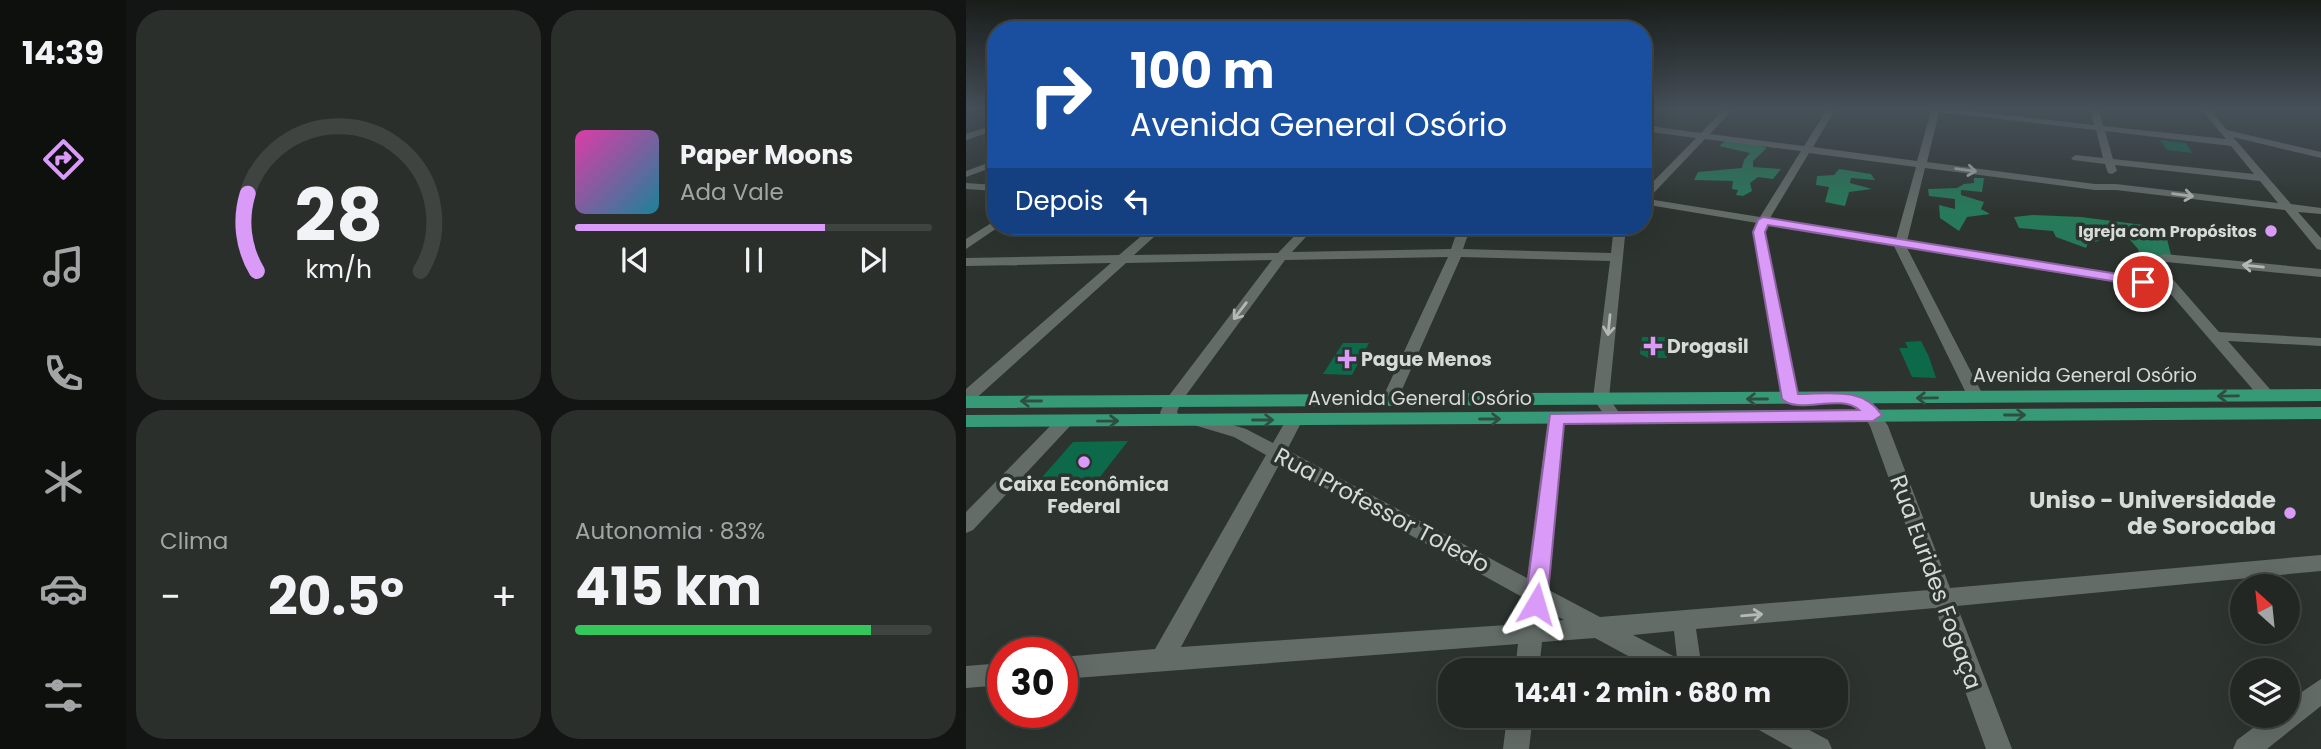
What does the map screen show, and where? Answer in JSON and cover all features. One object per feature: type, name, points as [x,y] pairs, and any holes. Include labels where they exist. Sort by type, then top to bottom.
[{"type":"main road","name":"Avenida General Osório","points":[[966,421],[1065,421],[1173,410],[1390,400],[2321,395]]},
{"type":"main road","name":"Avenida General Osório","points":[[966,400],[1173,410],[1194,420],[2321,413]]},
{"type":"street","points":[[1652,190],[1697,143]]},
{"type":"street","points":[[1759,143],[2095,187],[2116,187],[2321,211]]},
{"type":"street","points":[[1791,399],[1759,232],[1763,220],[1811,143]]},
{"type":"street","points":[[1927,143],[1899,242],[1976,397]]},
{"type":"street","points":[[2105,143],[2116,187]]},
{"type":"street","points":[[2233,143],[2321,246]]},
{"type":"street","points":[[2271,143],[2321,155]]},
{"type":"street","points":[[2076,158],[2264,178]]},
{"type":"street","points":[[966,174],[987,166]]},
{"type":"street","points":[[966,186],[987,187]]},
{"type":"street","points":[[1652,201],[2169,286]]},
{"type":"street","points":[[966,245],[987,230]]},
{"type":"street","points":[[966,400],[1150,235]]},
{"type":"street","points":[[1173,410],[1281,257],[1302,235]]},
{"type":"street","points":[[1390,400],[1462,235]]},
{"type":"street","points":[[1614,418],[1601,398],[1618,235]]},
{"type":"street","points":[[966,262],[1456,253],[1616,257]]},
{"type":"street","points":[[2126,278],[2143,277],[2161,261],[2321,273]]},
{"type":"street","points":[[2161,261],[2169,286],[2267,395]]},
{"type":"street","points":[[2215,337],[2321,342]]},
{"type":"street","points":[[1850,398],[1862,403],[1873,415]]},
{"type":"street","name":"Rua Eurides Fogaça","points":[[1873,415],[1993,742]]},
{"type":"street","points":[[1529,658],[1556,418]]},
{"type":"street","points":[[1163,657],[1295,419]]},
{"type":"street","name":"Rua Professor Toledo","points":[[1194,420],[1229,428],[1538,593],[1653,658]]},
{"type":"street","points":[[966,525],[1065,421]]},
{"type":"street","points":[[1078,666],[1163,657],[1532,633],[1943,600],[2321,563]]},
{"type":"street","points":[[1684,621],[1689,658]]},
{"type":"street","points":[[966,677],[987,675]]},
{"type":"street","points":[[2246,749],[2321,691]]},
{"type":"street","points":[[1516,749],[1519,728]]},
{"type":"street","points":[[1781,728],[1819,749]]},
{"type":"green space","points":[[1723,143],[1751,143],[1767,148],[1753,161],[1753,167],[1781,169],[1773,179],[1758,177],[1750,183],[1752,191],[1743,196],[1736,195],[1738,190],[1732,189],[1733,181],[1694,180],[1698,172],[1742,168],[1750,153],[1719,146]]},
{"type":"green space","points":[[1839,169],[1871,174],[1875,180],[1851,178],[1850,183],[1872,189],[1849,192],[1845,206],[1825,202],[1829,187],[1816,185],[1817,176],[1834,175]]},
{"type":"green space","points":[[1974,178],[1984,178],[1982,192],[1961,190],[1961,195],[1984,202],[1981,209],[1990,214],[1967,217],[1959,231],[1940,218],[1939,205],[1955,209],[1955,199],[1929,196],[1928,189],[1957,188],[1974,183]]},
{"type":"green space","points":[[2014,217],[2081,217],[2143,225],[2167,239],[2171,255],[2144,265],[2138,249],[2125,234],[2094,231],[2099,241],[2088,243],[2086,248],[2056,237],[2053,231],[2019,228]]},
{"type":"building","points":[[2162,143],[2186,143],[2192,153],[2167,150]]},
{"type":"building","name":"Drogasil","points":[[1642,337],[1665,337],[1667,358],[1648,358],[1640,354]]},
{"type":"building","points":[[1921,341],[1936,378],[1912,377],[1899,348],[1908,348],[1905,342]]},
{"type":"building","name":"Pague Menos","points":[[1343,343],[1369,343],[1352,375],[1323,374]]},
{"type":"building","name":"Caixa Econômica Federal","points":[[1128,441],[1096,482],[1037,483],[1073,442]]},
{"type":"place","name":"Igreja com Propósitos","points":[[2271,231]]},
{"type":"place","name":"Drogasil","points":[[1653,346]]},
{"type":"place","name":"Pague Menos","points":[[1347,359]]},
{"type":"place","name":"Caixa Econômica Federal","points":[[1084,462]]},
{"type":"place","name":"Uniso - Universidade de Sorocaba","points":[[2290,513]]},
{"type":"route","points":[[1536,604],[1556,418],[1873,415],[1862,403],[1850,398],[1791,399],[1759,232],[1763,220],[2143,282]]}]
